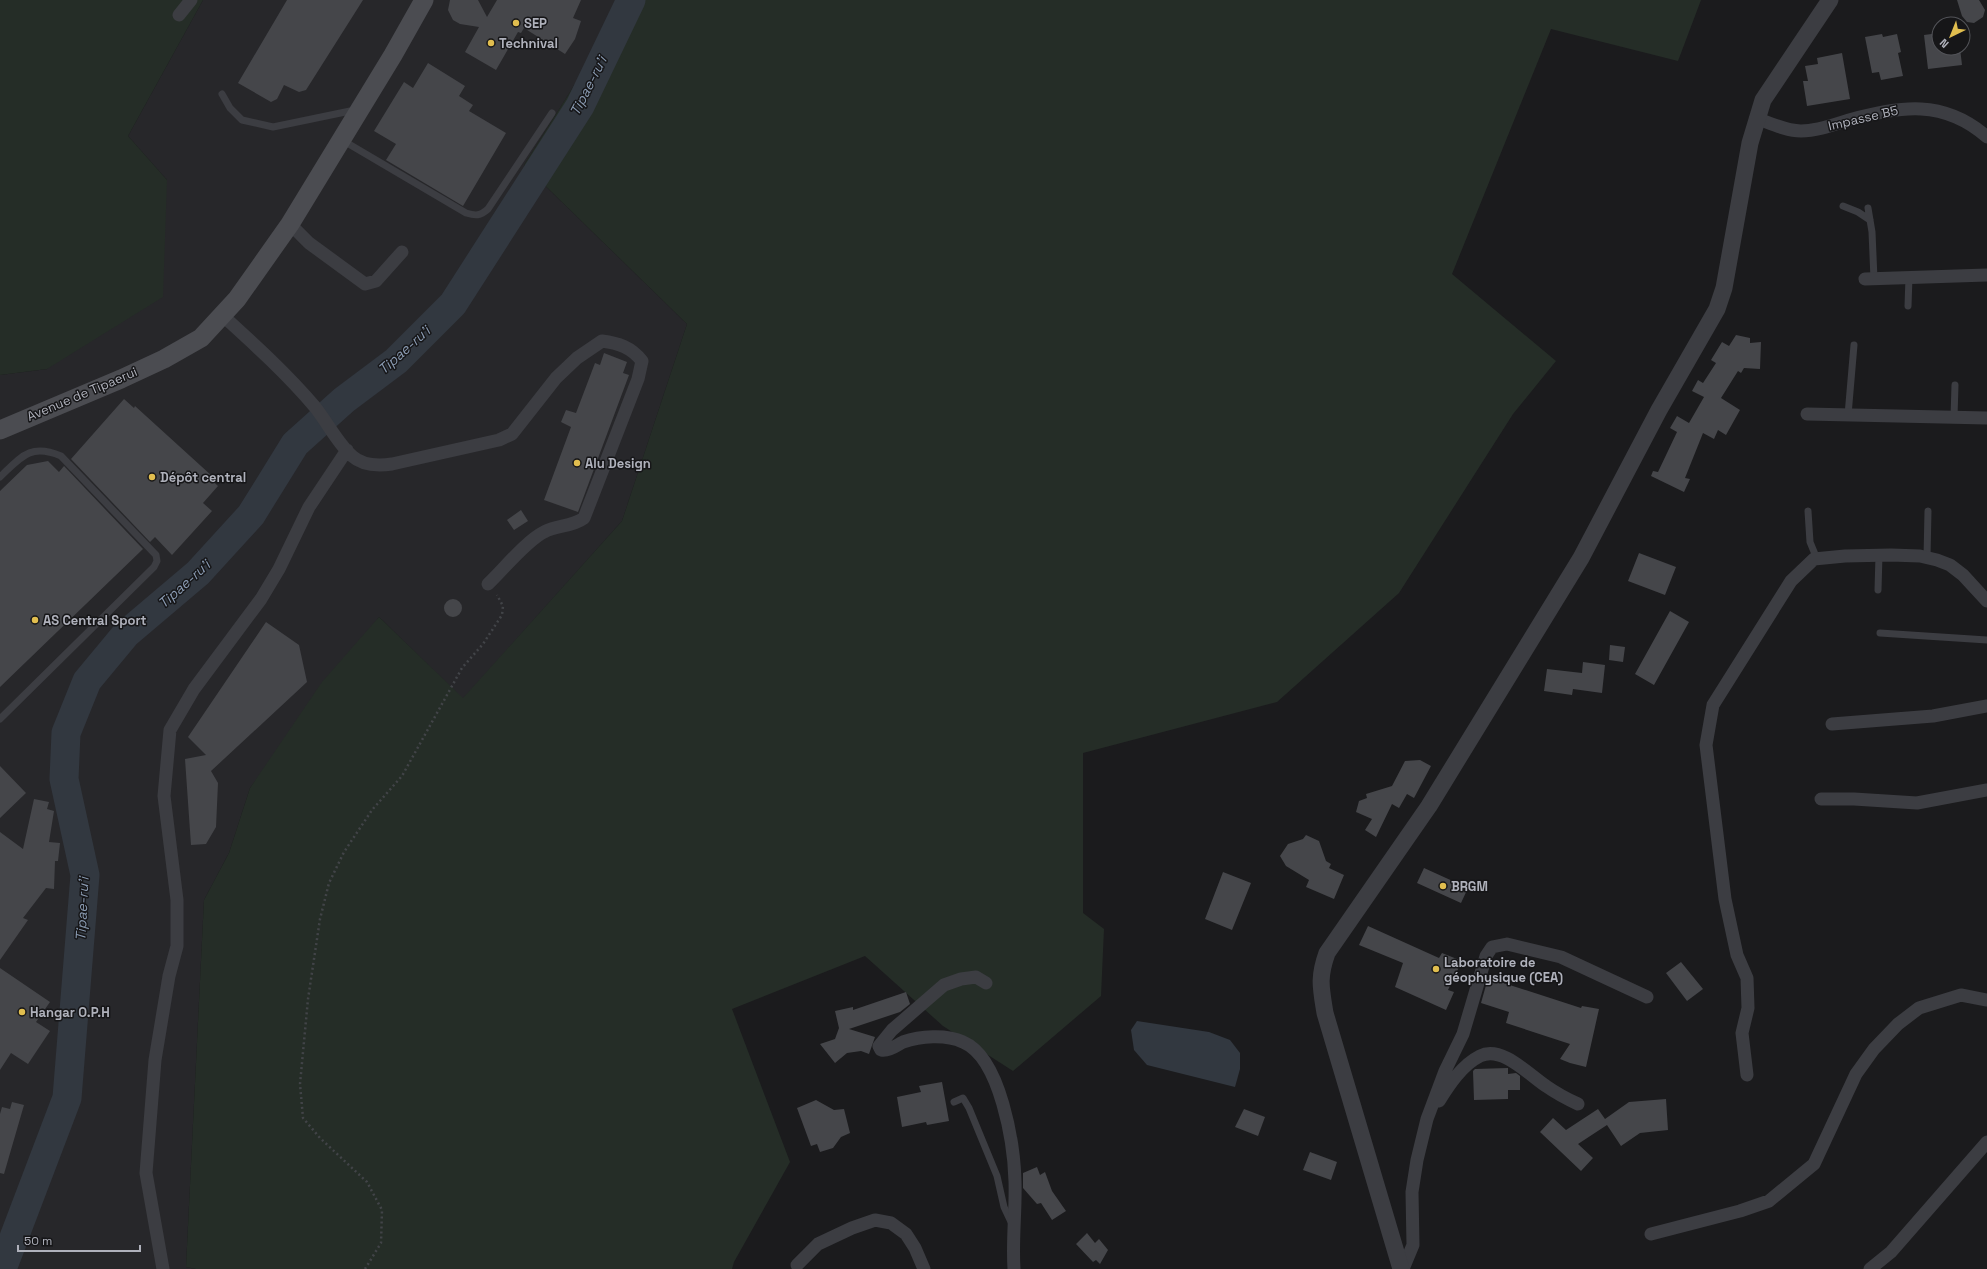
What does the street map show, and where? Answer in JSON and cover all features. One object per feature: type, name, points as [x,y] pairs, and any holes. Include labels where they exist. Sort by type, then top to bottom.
[{"type":"main road","name":"Avenue de Tipaerui","points":[[0,430],[164,359],[201,338],[237,299],[290,224],[340,139],[394,55],[424,0]]},
{"type":"street","points":[[179,15],[191,0]]},
{"type":"street","points":[[1402,1269],[1325,1014],[1320,986],[1321,970],[1327,952],[1429,806],[1581,558],[1660,410],[1718,309],[1724,288],[1741,187],[1756,118],[1763,100],[1830,0]]},
{"type":"street","name":"Impasse B5","points":[[1756,118],[1800,131],[1819,128],[1876,112],[1911,108],[1947,113],[1973,125],[1987,137]]},
{"type":"street","points":[[290,224],[309,243],[365,284],[376,281],[402,252]]},
{"type":"street","points":[[1870,279],[1987,275]]},
{"type":"street","points":[[222,315],[266,354],[317,409],[352,456],[365,463],[376,466],[392,464],[499,440],[512,434],[556,378],[577,358],[602,341],[615,343],[634,351],[642,361],[638,379],[584,518],[577,524],[545,532],[533,540],[488,584]]},
{"type":"street","points":[[1807,414],[1987,418]]},
{"type":"street","points":[[163,1269],[146,1173],[155,1060],[169,976],[177,946],[177,900],[164,796],[170,730],[194,689],[261,599],[279,569],[309,507],[347,450]]},
{"type":"street","points":[[1747,1075],[1742,1033],[1748,1008],[1746,978],[1737,955],[1725,899],[1706,745],[1713,705],[1791,581],[1814,559],[1879,555],[1927,557],[1950,565],[1963,575],[1987,600]]},
{"type":"street","points":[[1832,724],[1933,716],[1987,706]]},
{"type":"street","points":[[1821,799],[1854,799],[1917,803],[1987,790]]},
{"type":"street","points":[[1402,1269],[1413,1245],[1412,1192],[1426,1119],[1444,1071],[1462,1034],[1486,956],[1492,947],[1507,944],[1561,957],[1647,997]]},
{"type":"street","points":[[986,983],[976,977],[961,979],[944,985],[892,1030],[879,1046],[881,1050],[887,1050],[904,1042],[929,1037],[942,1038],[963,1042],[975,1050],[986,1064],[998,1086],[1011,1142],[1015,1181],[1014,1269]]},
{"type":"street","points":[[1651,1234],[1740,1211],[1769,1201],[1788,1187],[1814,1164],[1856,1074],[1874,1049],[1898,1024],[1918,1008],[1961,995],[1987,1000]]},
{"type":"street","points":[[1426,1119],[1450,1084],[1467,1066],[1480,1056],[1493,1054],[1507,1059],[1562,1097],[1578,1104]]},
{"type":"street","points":[[1870,1269],[1890,1252],[1987,1143]]},
{"type":"street","points":[[797,1265],[818,1244],[852,1228],[875,1220],[891,1223],[906,1234],[915,1248],[924,1269]]},
{"type":"lane","points":[[222,94],[230,108],[242,120],[273,128],[360,109]]},
{"type":"lane","points":[[340,139],[466,213],[475,216],[481,215],[488,209],[552,113]]},
{"type":"lane","points":[[1843,206],[1858,212],[1870,220]]},
{"type":"lane","points":[[1868,208],[1870,220],[1870,279]]},
{"type":"lane","points":[[1908,306],[1909,278]]},
{"type":"lane","points":[[1848,415],[1854,345]]},
{"type":"lane","points":[[1954,417],[1955,386]]},
{"type":"lane","points":[[0,478],[24,455],[36,451],[48,451],[61,456],[156,555],[157,561],[154,567],[0,719]]},
{"type":"lane","points":[[1808,511],[1810,542],[1817,559]]},
{"type":"lane","points":[[1927,557],[1928,511]]},
{"type":"lane","points":[[1878,590],[1879,555]]},
{"type":"lane","points":[[1880,633],[1987,640]]},
{"type":"lane","points":[[954,1102],[963,1098],[968,1108],[997,1176],[1004,1207],[1015,1231]]},
{"type":"path","points":[[365,1269],[381,1243],[382,1210],[367,1182],[320,1138],[303,1118],[300,1084],[308,999],[320,919],[329,883],[344,852],[372,810],[402,776],[462,668],[483,644],[502,615],[503,606],[501,599],[488,584]]},
{"type":"shaded area","points":[[0,0],[203,0],[128,136],[167,180],[163,297],[47,369],[0,375]]},
{"type":"shaded area","points":[[203,0],[628,0],[524,165],[687,324],[622,521],[463,699],[379,617],[250,788],[229,853],[204,900],[186,1267],[196,1269],[0,1269],[0,375],[47,369],[167,180],[128,136]]},
{"type":"shaded area","points":[[628,0],[1701,0],[1678,61],[1551,29],[1452,274],[1556,361],[1513,414],[1399,593],[1277,702],[1083,753],[1083,913],[1104,929],[1101,996],[1013,1071],[943,1026],[865,956],[732,1009],[790,1162],[734,1262],[732,1269],[196,1269],[186,1267],[204,900],[229,853],[250,788],[322,682],[379,617],[463,698],[622,521],[687,324],[524,165]]},
{"type":"shaded area","points":[[1137,1021],[1209,1032],[1230,1040],[1240,1053],[1240,1069],[1235,1087],[1147,1065],[1134,1050],[1131,1030]]},
{"type":"building","points":[[287,0],[363,0],[306,90],[299,92],[284,85],[277,99],[271,102],[238,83]]},
{"type":"building","points":[[450,0],[478,0],[487,17],[497,0],[581,0],[573,18],[581,21],[575,39],[565,54],[524,28],[521,33],[518,32],[496,70],[465,52],[479,27],[460,24],[453,20],[448,10]]},
{"type":"building","points":[[1957,0],[1979,0],[1985,10],[1983,17],[1974,23],[1971,23],[1971,16],[1962,16]]},
{"type":"building","points":[[1882,34],[1883,37],[1897,34],[1901,52],[1898,53],[1903,76],[1881,80],[1879,72],[1872,73],[1865,37]]},
{"type":"building","points":[[1931,34],[1931,56],[1961,56],[1962,65],[1928,69],[1924,35]]},
{"type":"building","points":[[1842,53],[1850,99],[1807,106],[1803,81],[1808,81],[1805,66],[1818,64],[1817,58]]},
{"type":"building","points":[[428,63],[465,86],[459,96],[473,105],[469,111],[506,133],[463,206],[386,160],[396,144],[374,131],[404,82],[413,88]]},
{"type":"building","points":[[1736,335],[1750,338],[1750,343],[1761,342],[1760,369],[1744,368],[1741,373],[1738,371],[1721,398],[1740,410],[1726,435],[1718,430],[1714,439],[1703,433],[1685,478],[1690,479],[1684,492],[1651,476],[1653,471],[1658,472],[1677,432],[1670,428],[1677,416],[1689,423],[1704,397],[1692,391],[1698,380],[1703,383],[1716,363],[1711,360],[1722,342],[1729,346]]},
{"type":"building","name":"Alu Design","points":[[604,353],[627,362],[623,373],[629,375],[578,512],[544,500],[571,427],[561,422],[566,410],[576,413],[595,363],[600,365]]},
{"type":"building","name":"Dépôt central","points":[[124,399],[134,408],[135,406],[212,476],[209,478],[218,486],[203,503],[212,511],[172,555],[155,537],[150,542],[71,459]]},
{"type":"building","name":"AS Central Sport","points":[[48,461],[59,472],[64,466],[143,549],[0,687],[0,491],[27,465]]},
{"type":"building","points":[[521,510],[528,521],[514,530],[507,520]]},
{"type":"building","points":[[1639,553],[1676,567],[1665,595],[1628,581]]},
{"type":"building","points":[[449,599],[457,599],[462,604],[460,615],[457,617],[449,617],[444,612],[444,604]]},
{"type":"building","points":[[1670,611],[1689,622],[1654,685],[1635,674]]},
{"type":"building","points":[[266,622],[299,645],[307,682],[211,771],[218,783],[216,827],[206,844],[191,845],[185,759],[206,755],[188,737]]},
{"type":"building","points":[[1610,645],[1625,647],[1623,662],[1609,660]]},
{"type":"building","points":[[1583,662],[1605,665],[1602,693],[1573,689],[1572,695],[1544,691],[1547,669],[1582,673]]},
{"type":"building","points":[[1420,760],[1431,766],[1414,798],[1407,794],[1399,808],[1392,804],[1376,837],[1365,830],[1372,819],[1356,812],[1359,801],[1367,798],[1366,794],[1392,786],[1405,761]]},
{"type":"building","points":[[0,766],[26,793],[0,818]]},
{"type":"building","points":[[34,799],[49,802],[47,809],[54,811],[49,842],[60,843],[58,861],[55,861],[54,889],[46,888],[23,918],[28,920],[0,960],[0,832],[23,849]]},
{"type":"building","points":[[1306,835],[1319,841],[1326,861],[1331,864],[1329,868],[1344,875],[1334,899],[1306,887],[1309,880],[1286,866],[1280,856],[1288,844],[1303,839]]},
{"type":"building","name":"BRGM","points":[[1424,868],[1468,888],[1461,903],[1417,883]]},
{"type":"building","points":[[1223,872],[1251,883],[1232,930],[1205,919]]},
{"type":"building","name":"Laboratoire de géophysique (CEA)","points":[[1368,926],[1439,958],[1442,953],[1462,961],[1448,990],[1454,992],[1446,1010],[1395,987],[1403,963],[1359,945]]},
{"type":"building","points":[[1681,962],[1703,989],[1687,1001],[1666,973]]},
{"type":"building","name":"Hangar O.P.H","points":[[0,968],[50,1002],[36,1022],[50,1031],[28,1064],[11,1053],[0,1070]]},
{"type":"building","points":[[1488,978],[1581,1008],[1582,1006],[1599,1009],[1586,1067],[1560,1059],[1570,1044],[1506,1023],[1509,1012],[1481,1003]]},
{"type":"building","points":[[906,992],[910,1004],[900,1012],[849,1029],[875,1037],[869,1054],[861,1051],[847,1053],[835,1063],[820,1044],[835,1039],[839,1028],[835,1011],[853,1007],[853,1010]]},
{"type":"building","points":[[1508,1068],[1508,1074],[1516,1073],[1520,1076],[1520,1090],[1508,1090],[1508,1099],[1474,1100],[1473,1071],[1475,1069]]},
{"type":"building","points":[[942,1082],[949,1121],[927,1125],[926,1122],[902,1127],[897,1097],[921,1092],[919,1086]]},
{"type":"building","points":[[1666,1099],[1668,1130],[1640,1133],[1621,1146],[1607,1125],[1578,1144],[1593,1158],[1581,1171],[1540,1132],[1553,1118],[1566,1130],[1598,1109],[1605,1119],[1629,1102]]},
{"type":"building","points":[[816,1100],[834,1110],[844,1109],[850,1133],[841,1137],[833,1148],[820,1152],[817,1144],[811,1146],[797,1108]]},
{"type":"building","points":[[12,1102],[24,1105],[4,1174],[0,1173],[0,1114],[2,1107],[10,1109]]},
{"type":"building","points":[[1244,1109],[1265,1117],[1258,1136],[1235,1127]]},
{"type":"building","points":[[1310,1152],[1337,1162],[1331,1180],[1303,1170]]},
{"type":"building","points":[[1037,1167],[1040,1175],[1045,1172],[1052,1191],[1066,1211],[1052,1220],[1041,1203],[1037,1204],[1023,1188],[1023,1173]]},
{"type":"building","points":[[1087,1233],[1095,1243],[1099,1239],[1108,1250],[1100,1264],[1096,1260],[1093,1262],[1076,1244]]},
{"type":"waterway","name":"Tipae-ru’i","points":[[2,1269],[67,1098],[85,875],[64,779],[66,733],[87,681],[126,634],[198,573],[251,515],[295,444],[344,400],[396,361],[453,304],[580,106],[631,0]]},
{"type":"place","name":"SEP","points":[[516,23]]},
{"type":"place","name":"Technival","points":[[491,43]]},
{"type":"place","name":"Alu Design","points":[[577,463]]},
{"type":"place","name":"Dépôt central","points":[[152,477]]},
{"type":"place","name":"AS Central Sport","points":[[35,620]]},
{"type":"place","name":"BRGM","points":[[1443,886]]},
{"type":"place","name":"Laboratoire de géophysique (CEA)","points":[[1436,969]]},
{"type":"place","name":"Hangar O.P.H","points":[[22,1012]]}]
